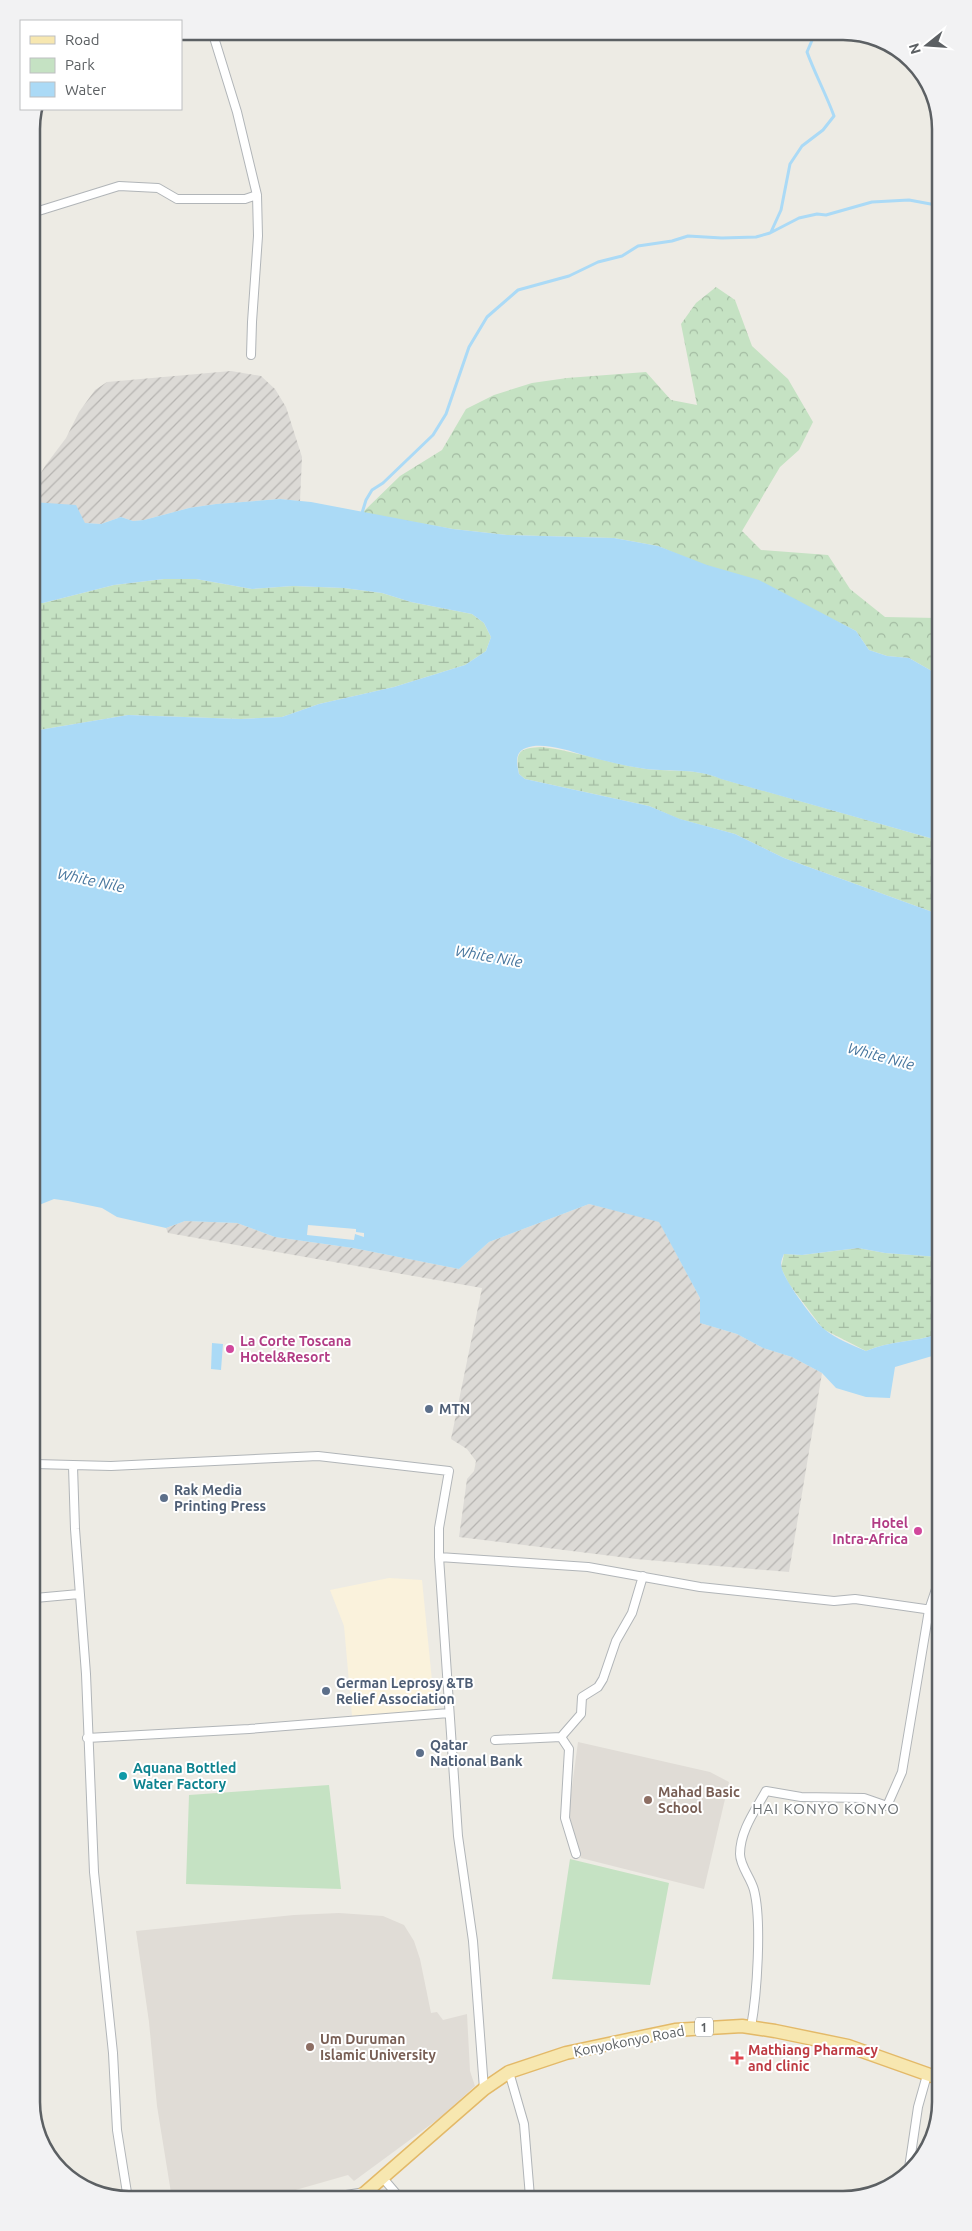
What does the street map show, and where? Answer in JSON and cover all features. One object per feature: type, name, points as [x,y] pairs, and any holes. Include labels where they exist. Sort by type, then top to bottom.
[{"type":"main road","name":"Konyokonyo Road","points":[[366,2191],[484,2090],[509,2072],[566,2053],[675,2030],[708,2027],[750,2027],[848,2046],[932,2076]]},
{"type":"street","points":[[215,40],[237,112],[256,195],[258,236],[251,355]]},
{"type":"street","points":[[40,211],[119,186],[158,188],[177,199],[245,199],[256,195]]},
{"type":"street","points":[[40,1464],[73,1466],[318,1456],[449,1471],[439,1528],[439,1557],[458,1836],[473,1941],[484,2090]]},
{"type":"street","points":[[73,1466],[79,1594],[86,1674],[87,1738],[94,1872],[114,2053],[117,2130],[127,2191]]},
{"type":"street","points":[[439,1557],[579,1566],[700,1587],[834,1601],[855,1599],[932,1610]]},
{"type":"street","points":[[495,1740],[561,1737],[581,1714],[582,1697],[598,1686],[603,1679],[616,1641],[632,1613],[643,1576]]},
{"type":"street","points":[[40,1598],[79,1594]]},
{"type":"street","points":[[750,2027],[756,1976],[757,1920],[754,1890],[740,1856],[744,1830],[766,1791],[801,1797],[864,1798],[887,1806],[902,1772],[932,1601]]},
{"type":"street","points":[[87,1738],[249,1730],[449,1713]]},
{"type":"street","points":[[561,1737],[569,1749],[565,1818],[576,1854]]},
{"type":"street","points":[[509,2072],[524,2124],[530,2191]]},
{"type":"street","points":[[911,2159],[918,2107],[927,2075]]},
{"type":"street","points":[[382,2177],[394,2191]]},
{"type":"shaded area","points":[[231,371],[261,376],[275,389],[286,407],[302,457],[300,501],[280,499],[216,504],[189,508],[144,520],[133,521],[121,517],[101,524],[84,523],[40,503],[40,474],[66,438],[79,412],[95,390],[107,382]]},
{"type":"shaded area","points":[[589,1204],[659,1221],[700,1298],[700,1323],[737,1334],[763,1348],[792,1357],[822,1373],[789,1572],[636,1559],[459,1537],[467,1479],[474,1471],[476,1461],[467,1449],[451,1439],[482,1288],[168,1233],[166,1228],[185,1221],[237,1223],[275,1237],[353,1248],[459,1269],[489,1242]]},
{"type":"shaded area","points":[[389,1578],[422,1580],[435,1711],[352,1716],[344,1626],[330,1590]]},
{"type":"shaded area","name":"Mahad Basic School","points":[[578,1742],[710,1772],[729,1782],[704,1889],[581,1858],[568,1817]]},
{"type":"shaded area","name":"Um Duruman Islamic University","points":[[339,1913],[383,1916],[404,1925],[414,1941],[420,1959],[431,2013],[437,2012],[443,2020],[467,2014],[470,2071],[475,2086],[441,2117],[354,2181],[348,2175],[292,2191],[171,2191],[157,2106],[149,2022],[136,1931],[294,1915]]},
{"type":"green space","points":[[716,287],[735,300],[752,346],[788,379],[813,422],[799,450],[780,467],[742,531],[761,550],[828,555],[850,589],[885,617],[932,618],[932,671],[909,658],[887,656],[869,650],[856,631],[836,621],[658,546],[614,538],[507,535],[453,529],[362,513],[400,476],[442,450],[466,409],[494,395],[532,383],[567,378],[646,372],[671,400],[697,405],[681,324],[696,303]]},
{"type":"green space","points":[[164,579],[196,579],[252,589],[293,586],[344,588],[382,593],[411,602],[472,614],[484,623],[491,637],[486,651],[465,665],[394,687],[319,704],[282,717],[241,719],[128,715],[40,730],[40,603],[114,585]]},
{"type":"green space","points":[[541,747],[568,751],[646,769],[703,773],[932,839],[932,912],[784,858],[735,834],[679,819],[649,806],[525,779],[519,774],[518,756],[523,750]]},
{"type":"green space","points":[[858,1248],[885,1253],[932,1256],[932,1336],[884,1345],[866,1351],[823,1329],[789,1284],[781,1268],[784,1254],[802,1255]]},
{"type":"green space","points":[[329,1785],[341,1889],[186,1884],[189,1795]]},
{"type":"green space","points":[[570,1859],[669,1883],[650,1985],[552,1979]]},
{"type":"water","name":"White Nile","points":[[280,499],[311,502],[453,529],[507,535],[614,538],[658,546],[707,565],[759,580],[856,631],[869,650],[887,656],[909,658],[932,671],[932,839],[703,773],[638,768],[547,746],[526,748],[520,752],[517,759],[519,774],[525,779],[649,806],[680,819],[735,834],[784,858],[932,912],[932,1256],[885,1253],[858,1248],[802,1255],[784,1254],[781,1263],[784,1275],[801,1301],[820,1325],[839,1339],[866,1351],[884,1345],[932,1336],[932,1356],[895,1367],[890,1398],[866,1397],[836,1388],[822,1373],[792,1357],[763,1348],[737,1334],[700,1323],[700,1298],[659,1222],[589,1204],[489,1242],[459,1269],[353,1248],[275,1237],[237,1223],[185,1221],[166,1228],[117,1217],[102,1208],[68,1201],[54,1199],[40,1205],[40,730],[128,715],[241,719],[282,717],[319,704],[394,687],[465,665],[486,651],[491,637],[484,623],[472,614],[411,602],[382,593],[344,588],[293,586],[252,589],[196,579],[164,579],[114,585],[40,603],[40,503],[76,505],[85,523],[101,524],[121,517],[133,521],[144,520],[189,508]]},
{"type":"water","points":[[212,1343],[223,1344],[221,1370],[211,1369]]},
{"type":"pier","points":[[308,1225],[356,1229],[356,1232],[364,1233],[364,1237],[355,1234],[354,1240],[307,1235]]},
{"type":"waterway","points":[[771,232],[781,210],[790,164],[802,146],[823,130],[834,116],[807,52],[812,40]]},
{"type":"waterway","points":[[362,513],[366,500],[372,490],[383,483],[433,435],[446,414],[469,347],[487,317],[518,290],[569,276],[598,262],[622,256],[638,246],[672,241],[688,236],[756,237],[770,233],[799,218],[817,214],[826,215],[872,202],[909,200],[932,204]]},
{"type":"place","name":"La Corte Toscana Hotel&Resort","points":[[230,1349]]},
{"type":"place","name":"MTN","points":[[429,1409]]},
{"type":"place","name":"Rak Media Printing Press","points":[[164,1498]]},
{"type":"place","name":"Hotel Intra-Africa","points":[[918,1531]]},
{"type":"place","name":"German Leprosy &TB Relief Association","points":[[326,1691]]},
{"type":"place","name":"Qatar National Bank","points":[[420,1753]]},
{"type":"place","name":"Aquana Bottled Water Factory","points":[[123,1776]]},
{"type":"place","name":"Mahad Basic School","points":[[648,1800]]},
{"type":"place","name":"Um Duruman Islamic University","points":[[310,2047]]},
{"type":"place","name":"Mathiang Pharmacy and clinic","points":[[737,2058]]},
{"type":"district","name":"HAI KONYO KONYO","points":[[826,1808]]}]
